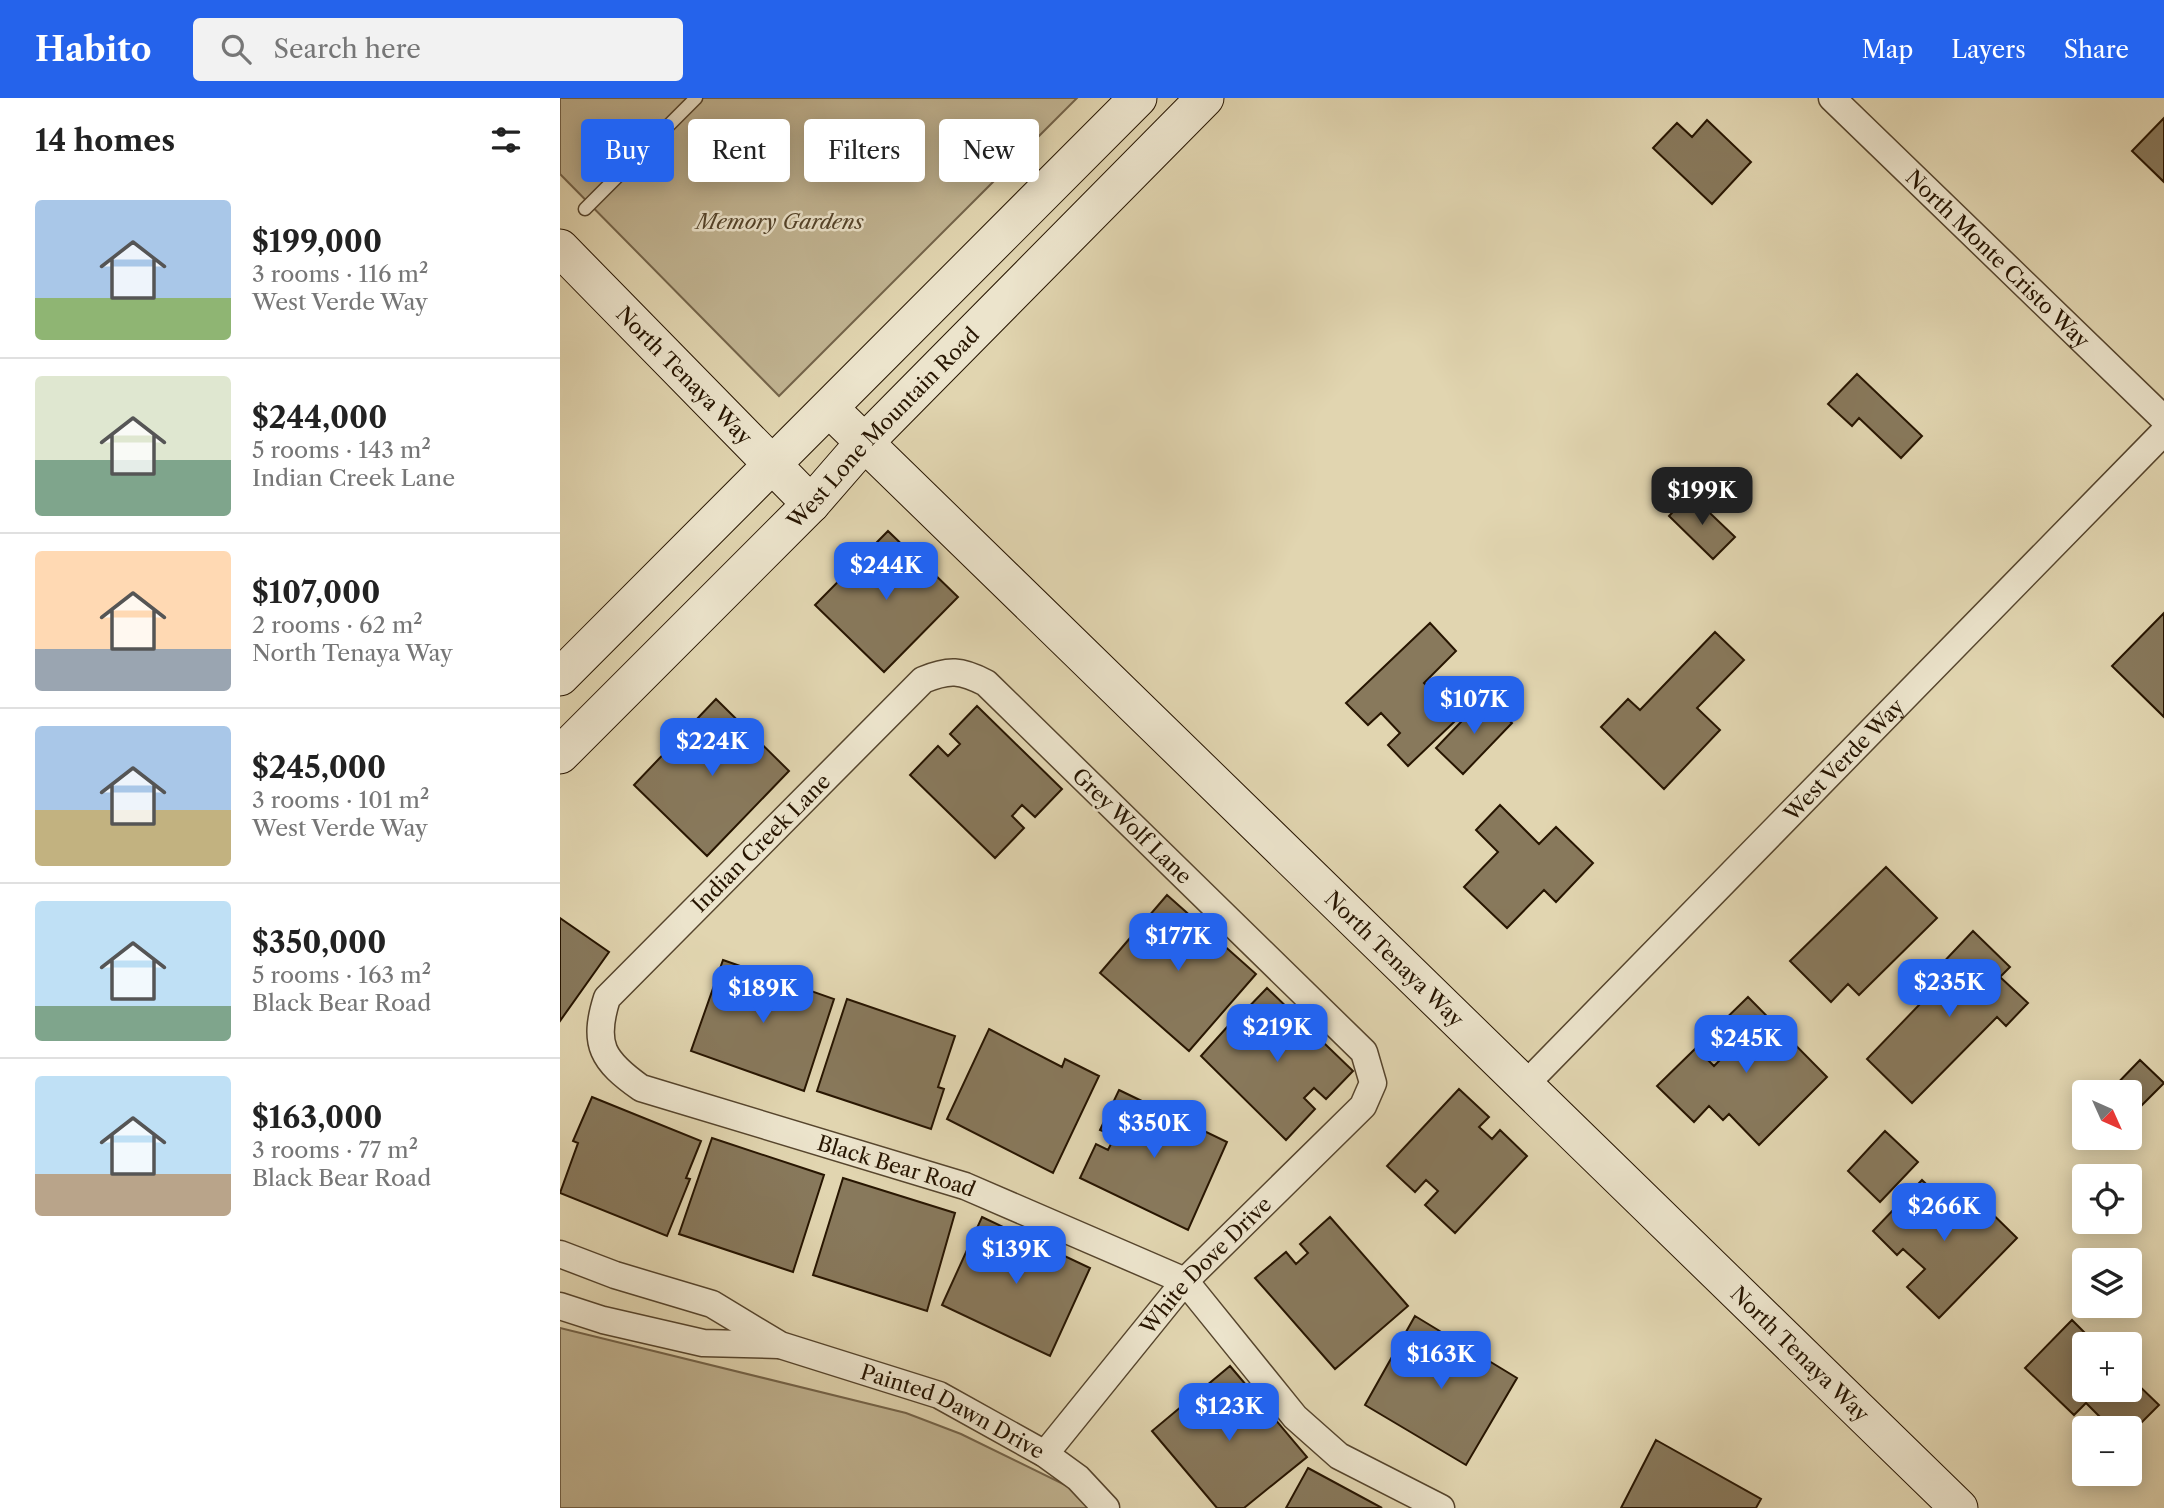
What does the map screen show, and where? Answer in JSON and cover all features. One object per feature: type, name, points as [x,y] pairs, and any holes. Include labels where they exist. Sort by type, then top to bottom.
[{"type":"main road","points":[[560,677],[1138,98]]},
{"type":"main road","name":"West Lone Mountain Road","points":[[560,755],[811,504],[864,443],[1195,101]]},
{"type":"main road","name":"North Tenaya Way","points":[[560,248],[811,504]]},
{"type":"main road","name":"North Tenaya Way","points":[[830,409],[1958,1508]]},
{"type":"street","name":"North Monte Cristo Way","points":[[1832,98],[2164,419]]},
{"type":"street","name":"West Verde Way","points":[[1524,1086],[2164,432]]},
{"type":"street","name":"Indian Creek Lane","points":[[603,1049],[600,1020],[607,999],[923,680],[944,671],[962,671]]},
{"type":"street","name":"Grey Wolf Lane","points":[[962,671],[986,683],[1364,1052],[1373,1083]]},
{"type":"street","name":"Black Bear Road","points":[[603,1049],[614,1068],[641,1088],[965,1186],[1185,1281],[1296,1417],[1339,1456],[1441,1508]]},
{"type":"street","name":"White Dove Drive","points":[[1045,1454],[1185,1281],[1363,1106],[1373,1083]]},
{"type":"street","name":"Painted Dawn Drive","points":[[560,1254],[615,1275],[712,1304],[780,1345],[939,1395],[1045,1454],[1078,1478],[1106,1508]]},
{"type":"street","name":"Painted Dawn Drive","points":[[560,1306],[603,1320],[703,1343],[780,1345]]},
{"type":"lane","points":[[585,209],[696,98]]},
{"type":"green space","name":"Memory Gardens","points":[[560,98],[1077,98],[1039,136],[1039,119],[939,119],[939,182],[993,182],[779,396],[560,174]]},
{"type":"green space","points":[[560,1328],[906,1413],[961,1434],[1112,1508],[560,1508]]},
{"type":"building","points":[[2164,118],[2164,182],[2132,151]]},
{"type":"building","points":[[1707,120],[1751,162],[1712,204],[1653,148],[1677,123],[1692,137]]},
{"type":"building","points":[[1857,374],[1922,436],[1901,458],[1859,418],[1852,426],[1828,404]]},
{"type":"building","points":[[1690,494],[1735,537],[1713,559],[1669,516]]},
{"type":"building","points":[[888,531],[916,558],[906,568],[919,580],[929,569],[958,597],[884,672],[815,605]]},
{"type":"building","points":[[2164,613],[2164,717],[2112,666]]},
{"type":"building","points":[[1430,623],[1456,651],[1424,683],[1436,695],[1452,679],[1475,702],[1408,766],[1388,745],[1400,733],[1381,713],[1368,725],[1346,703]]},
{"type":"building","points":[[1715,632],[1744,660],[1697,708],[1720,730],[1664,789],[1601,727],[1628,699],[1640,710]]},
{"type":"building","points":[[1484,698],[1512,723],[1463,774],[1436,748]]},
{"type":"building","points":[[716,699],[789,771],[707,856],[634,785]]},
{"type":"building","points":[[977,706],[1062,789],[1035,817],[1022,805],[1012,816],[1024,828],[995,858],[910,775],[938,746],[948,756],[960,744],[950,734]]},
{"type":"building","points":[[1500,805],[1539,844],[1556,827],[1593,863],[1556,902],[1544,890],[1507,928],[1464,887],[1498,852],[1476,830]]},
{"type":"building","points":[[1886,867],[1937,918],[1859,995],[1848,984],[1831,1002],[1790,961]]},
{"type":"building","points":[[1167,895],[1256,974],[1189,1051],[1100,973]]},
{"type":"building","points":[[560,918],[609,952],[560,1021]]},
{"type":"building","points":[[1973,931],[2010,967],[2000,977],[2028,1003],[2006,1026],[1997,1017],[1912,1103],[1867,1059],[1947,976],[1938,968]]},
{"type":"building","points":[[723,960],[834,999],[804,1091],[691,1051]]},
{"type":"building","points":[[1267,988],[1353,1071],[1326,1099],[1314,1088],[1304,1098],[1315,1109],[1286,1140],[1201,1056],[1228,1026],[1239,1037],[1251,1026],[1240,1016]]},
{"type":"building","points":[[1748,997],[1827,1077],[1759,1145],[1729,1114],[1723,1120],[1709,1106],[1694,1122],[1657,1086],[1696,1048],[1714,1066],[1725,1055],[1707,1037]]},
{"type":"building","points":[[847,999],[955,1036],[938,1087],[944,1089],[931,1129],[817,1091]]},
{"type":"building","points":[[989,1029],[1062,1067],[1065,1059],[1099,1076],[1053,1173],[947,1119]]},
{"type":"building","points":[[2140,1060],[2164,1083],[2142,1105],[2142,1080],[2121,1080]]},
{"type":"building","points":[[1459,1089],[1489,1117],[1479,1127],[1492,1139],[1500,1130],[1527,1156],[1455,1233],[1425,1205],[1438,1191],[1426,1180],[1415,1192],[1387,1166]]},
{"type":"building","points":[[1119,1090],[1227,1142],[1188,1230],[1080,1178],[1096,1144],[1108,1150],[1115,1136],[1100,1130]]},
{"type":"building","points":[[592,1097],[701,1141],[686,1178],[690,1179],[667,1236],[560,1193],[578,1143],[573,1141]]},
{"type":"building","points":[[1885,1131],[1918,1162],[1880,1202],[1848,1171]]},
{"type":"building","points":[[712,1138],[824,1175],[793,1272],[679,1234]]},
{"type":"building","points":[[843,1178],[955,1213],[927,1311],[813,1275]]},
{"type":"building","points":[[1922,1180],[1953,1210],[1970,1192],[2017,1238],[1939,1318],[1907,1287],[1925,1269],[1903,1249],[1897,1255],[1873,1231]]},
{"type":"building","points":[[982,1217],[1090,1268],[1050,1356],[942,1305]]},
{"type":"building","points":[[1330,1217],[1408,1306],[1335,1369],[1255,1278],[1286,1252],[1296,1264],[1308,1253],[1300,1244]]},
{"type":"building","points":[[1415,1316],[1517,1378],[1466,1465],[1365,1405]]},
{"type":"building","points":[[2072,1320],[2084,1332],[2072,1332],[2072,1402],[2142,1402],[2142,1389],[2159,1405],[2142,1422],[2142,1416],[2099,1416],[2086,1403],[2074,1415],[2025,1368]]},
{"type":"building","points":[[1230,1366],[1307,1457],[1244,1508],[1217,1508],[1152,1431]]},
{"type":"building","points":[[1656,1440],[1761,1499],[1756,1508],[1621,1508]]},
{"type":"building","points":[[1308,1468],[1382,1508],[1286,1508]]}]
